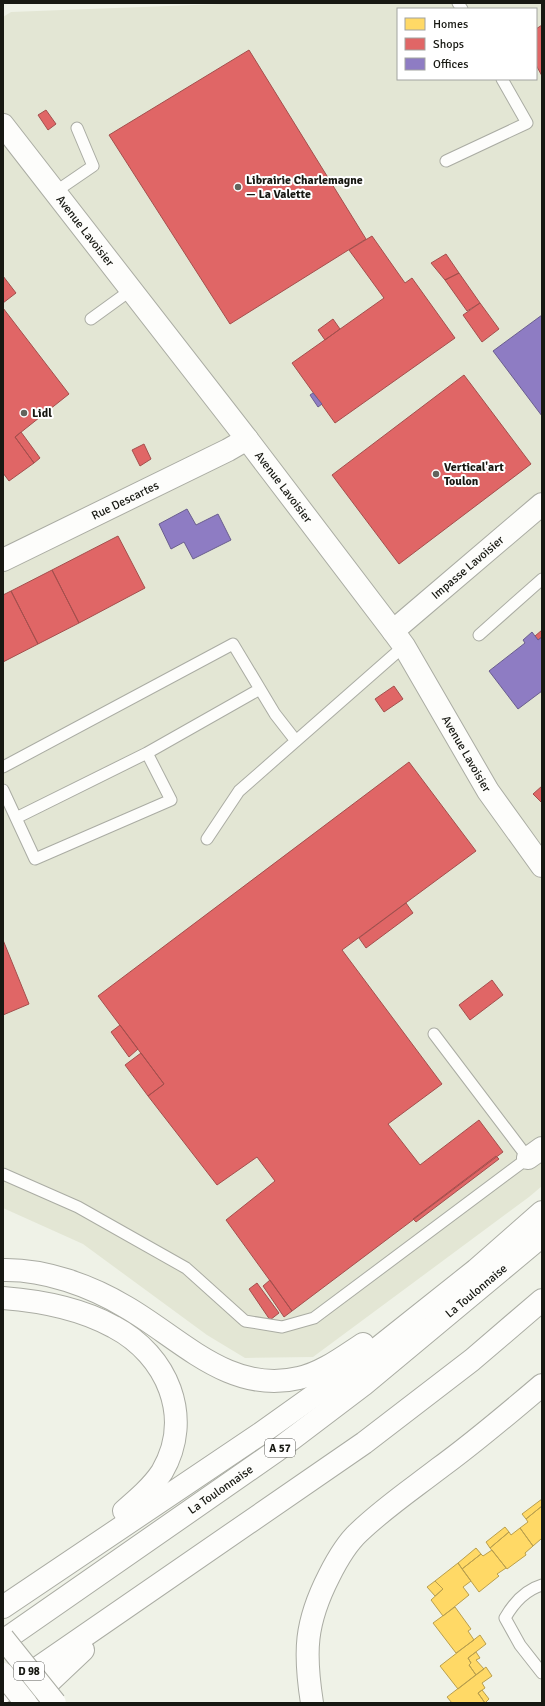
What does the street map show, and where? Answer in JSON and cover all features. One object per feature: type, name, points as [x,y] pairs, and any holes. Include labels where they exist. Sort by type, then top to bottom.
[{"type":"main road","name":"Avenue Lavoisier","points":[[3,125],[247,439],[399,638],[488,791],[542,866]]},
{"type":"main road","name":"Rue Descartes","points":[[3,560],[247,439]]},
{"type":"main road","name":"Impasse Lavoisier","points":[[399,638],[542,504]]},
{"type":"main road","points":[[3,1607],[73,1558],[253,1439],[354,1367],[476,1270],[542,1212]]},
{"type":"main road","name":"La Toulonnaise","points":[[3,1640],[276,1451],[357,1390],[542,1236]]},
{"type":"main road","points":[[3,1270],[14,1270],[39,1274],[84,1287],[125,1306],[154,1324],[209,1363],[234,1374],[255,1380],[278,1381],[300,1378],[342,1358],[476,1270]]},
{"type":"main road","points":[[3,1298],[64,1307],[84,1313],[115,1327],[137,1343],[157,1363],[172,1396],[175,1413],[174,1441],[162,1472],[149,1488],[73,1558]]},
{"type":"main road","points":[[3,1692],[364,1443],[472,1360],[542,1300]]},
{"type":"main road","points":[[312,1703],[308,1667],[309,1629],[314,1610],[324,1585],[341,1554],[359,1532],[542,1385]]},
{"type":"main road","points":[[3,1674],[27,1703],[98,1636],[124,1609]]},
{"type":"main road","name":"D 98","points":[[3,1640],[55,1703]]},
{"type":"lane","points":[[446,161],[527,123],[503,80]]},
{"type":"lane","points":[[55,192],[93,166],[77,128]]},
{"type":"lane","points":[[91,319],[131,290]]},
{"type":"lane","points":[[479,635],[542,579]]},
{"type":"lane","points":[[207,839],[240,791],[296,741],[399,638]]},
{"type":"lane","points":[[3,767],[233,644],[275,714],[296,741]]},
{"type":"lane","points":[[16,818],[147,753],[260,690]]},
{"type":"lane","points":[[3,790],[35,859],[171,800],[147,753]]},
{"type":"lane","points":[[3,1174],[78,1207],[186,1268],[245,1321],[282,1327],[314,1318],[535,1153],[434,1034]]},
{"type":"lane","points":[[542,1585],[536,1587],[514,1603],[505,1618],[520,1645],[542,1673]]},
{"type":"shaded area","points":[[246,3],[542,3],[542,1186],[313,1357],[245,1358],[207,1335],[83,1244],[3,1208],[3,17],[11,12]]},
{"type":"building: Homes","points":[[542,1499],[542,1506],[526,1519],[522,1514]]},
{"type":"building: Homes","points":[[542,1506],[542,1541],[541,1539],[533,1546],[520,1528],[528,1522],[526,1519]]},
{"type":"building: Homes","points":[[505,1527],[509,1532],[490,1548],[486,1542]]},
{"type":"building: Homes","points":[[520,1528],[533,1546],[525,1553],[526,1555],[507,1569],[490,1548],[509,1532],[511,1535]]},
{"type":"building: Homes","points":[[476,1548],[481,1554],[462,1569],[458,1563]]},
{"type":"building: Homes","points":[[492,1550],[506,1568],[497,1574],[499,1576],[479,1592],[462,1569],[481,1554],[483,1556]]},
{"type":"building: Homes","points":[[458,1563],[471,1581],[463,1587],[469,1595],[443,1616],[431,1600],[443,1589],[435,1581]]},
{"type":"building: Homes","points":[[435,1581],[443,1589],[435,1596],[427,1587]]},
{"type":"building: Homes","points":[[455,1607],[471,1629],[468,1631],[474,1640],[456,1653],[433,1623]]},
{"type":"building: Homes","points":[[480,1635],[486,1644],[468,1658],[471,1663],[469,1665],[476,1675],[458,1689],[440,1666]]},
{"type":"building: Homes","points":[[476,1652],[480,1658],[476,1660],[484,1669],[476,1675],[469,1665],[471,1663],[468,1658]]},
{"type":"building: Homes","points":[[486,1667],[492,1676],[482,1683],[485,1688],[478,1693],[485,1703],[452,1703],[447,1697]]},
{"type":"building: Homes","points":[[482,1690],[489,1699],[485,1703],[478,1693]]},
{"type":"building: Shops","points":[[542,25],[542,76],[537,67],[537,28]]},
{"type":"building: Shops","name":"Librairie Charlemagne — La Valette","points":[[249,50],[366,239],[230,324],[109,135]]},
{"type":"building: Shops","points":[[46,110],[56,124],[48,130],[38,115]]},
{"type":"building: Shops","points":[[372,236],[405,283],[412,278],[455,338],[335,423],[292,363],[384,298],[349,250]]},
{"type":"building: Shops","points":[[446,254],[459,273],[445,280],[431,263]]},
{"type":"building: Shops","points":[[459,273],[480,303],[467,311],[445,280]]},
{"type":"building: Shops","points":[[3,276],[16,293],[3,303]]},
{"type":"building: Shops","points":[[480,303],[499,329],[482,342],[463,315]]},
{"type":"building: Shops","name":"Lidl","points":[[3,308],[69,394],[15,437],[34,463],[9,481],[3,473]]},
{"type":"building: Shops","points":[[333,319],[340,329],[325,340],[318,330]]},
{"type":"building: Shops","points":[[464,375],[531,464],[399,564],[332,475]]},
{"type":"building: Shops","points":[[21,432],[40,458],[34,463],[15,437]]},
{"type":"building: Shops","points":[[144,444],[151,459],[140,466],[132,450]]},
{"type":"building: Shops","points":[[118,536],[145,588],[79,623],[52,570]]},
{"type":"building: Shops","points":[[52,570],[79,623],[38,644],[11,591]]},
{"type":"building: Shops","points":[[11,591],[38,644],[3,662],[3,595]]},
{"type":"building: Shops","points":[[542,630],[542,637],[538,640],[535,636]]},
{"type":"building: Shops","points":[[394,686],[403,699],[384,712],[375,699]]},
{"type":"building: Shops","points":[[409,762],[476,851],[342,950],[442,1084],[388,1124],[420,1165],[479,1120],[503,1152],[292,1311],[226,1220],[275,1181],[257,1157],[217,1185],[148,1096],[164,1084],[98,996]]},
{"type":"building: Shops","points":[[542,786],[542,803],[533,794]]},
{"type":"building: Shops","points":[[406,903],[413,913],[366,948],[359,938]]},
{"type":"building: Shops","points":[[3,940],[29,1004],[3,1015]]},
{"type":"building: Shops","points":[[492,980],[503,995],[470,1020],[459,1005]]},
{"type":"building: Shops","points":[[120,1025],[138,1049],[129,1057],[111,1032]]},
{"type":"building: Shops","points":[[141,1053],[164,1084],[148,1096],[125,1065]]},
{"type":"building: Shops","points":[[496,1156],[499,1159],[416,1222],[413,1219]]},
{"type":"building: Shops","points":[[270,1280],[292,1311],[284,1317],[263,1286]]},
{"type":"building: Shops","points":[[257,1283],[279,1313],[270,1320],[249,1289]]},
{"type":"building: Offices","points":[[542,315],[542,416],[493,351]]},
{"type":"building: Offices","points":[[313,393],[322,404],[318,407],[310,395]]},
{"type":"building: Offices","points":[[187,509],[196,525],[218,514],[231,540],[193,559],[184,542],[171,549],[159,524]]},
{"type":"building: Offices","points":[[532,632],[538,640],[542,637],[542,691],[518,709],[489,671],[525,643],[523,640]]},
{"type":"place","name":"Librairie Charlemagne — La Valette","points":[[238,187]]},
{"type":"place","name":"Lidl","points":[[24,413]]},
{"type":"place","name":"Vertical'art Toulon","points":[[436,474]]}]
